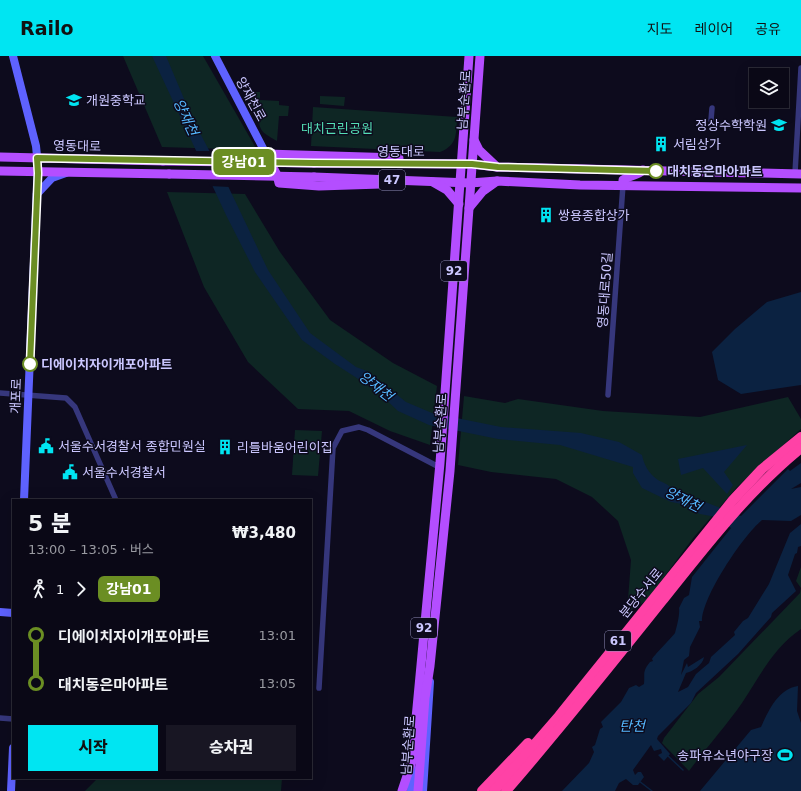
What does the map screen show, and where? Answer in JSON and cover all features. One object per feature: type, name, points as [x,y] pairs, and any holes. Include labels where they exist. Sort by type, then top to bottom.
[{"type":"highway","name":"분당수서로","points":[[494,791],[559,716],[733,500],[762,469],[801,437]]},
{"type":"highway","name":"분당수서로","points":[[506,791],[561,727],[736,510],[770,474],[801,448]]},
{"type":"highway","points":[[482,791],[541,729],[559,716]]},
{"type":"main road","name":"남부순환로","points":[[402,791],[412,761],[440,465],[469,56]]},
{"type":"main road","name":"남부순환로","points":[[418,791],[425,698],[430,666],[450,465],[480,56]]},
{"type":"main road","points":[[474,140],[479,150],[498,167]]},
{"type":"main road","points":[[415,181],[364,186],[279,184],[277,175],[266,154],[398,157],[420,164]]},
{"type":"main road","name":"영동대로","points":[[0,157],[163,161],[472,164],[498,167],[798,174]]},
{"type":"main road","points":[[623,185],[623,180],[628,177],[636,176],[643,170]]},
{"type":"main road","name":"47","points":[[0,172],[314,177],[470,183],[497,181],[801,188]]},
{"type":"main road","points":[[430,181],[447,190],[459,204]]},
{"type":"main road","points":[[468,209],[478,195],[497,181]]},
{"type":"street","name":"개포로","points":[[13,56],[36,146],[38,173],[24,499]]},
{"type":"street","name":"양재천로","points":[[215,56],[266,154]]},
{"type":"street","points":[[798,174],[801,68]]},
{"type":"street","points":[[711,120],[712,108]]},
{"type":"street","points":[[37,194],[52,178],[66,173]]},
{"type":"street","name":"영동대로50길","points":[[608,395],[623,185]]},
{"type":"street","points":[[0,393],[66,398],[74,407],[116,499]]},
{"type":"street","name":"남부순환로","points":[[319,688],[333,448],[342,431],[359,427],[368,430],[440,465]]},
{"type":"street","points":[[0,612],[12,613]]},
{"type":"street","points":[[423,791],[430,700],[430,666]]},
{"type":"street","points":[[0,718],[12,720]]},
{"type":"street","points":[[410,791],[412,761]]},
{"type":"street","points":[[11,791],[12,770]]},
{"type":"green space","points":[[123,56],[203,56],[257,150],[162,147]]},
{"type":"green space","points":[[249,92],[260,92],[260,100],[279,101],[279,105],[289,106],[288,116],[279,116],[277,141],[265,134],[261,129],[259,115],[255,115],[249,104]]},
{"type":"green space","points":[[320,96],[345,97],[344,106],[320,104]]},
{"type":"green space","name":"대치근린공원","points":[[313,107],[457,117],[455,138],[450,146],[440,152],[311,146]]},
{"type":"green space","points":[[167,192],[245,194],[280,252],[330,320],[393,363],[437,386],[430,445],[390,431],[349,411],[298,409],[248,362],[204,287]]},
{"type":"green space","points":[[464,396],[505,403],[518,399],[603,411],[700,417],[788,397],[801,419],[801,429],[737,487],[694,537],[646,601],[627,613],[631,560],[618,521],[592,497],[556,479],[491,472],[458,465]]},
{"type":"green space","points":[[295,430],[322,431],[318,476],[292,475]]},
{"type":"green space","points":[[801,567],[801,588],[796,581]]},
{"type":"green space","points":[[801,588],[801,629],[782,645],[768,663],[736,712],[689,771],[662,743],[664,738],[698,694],[719,677],[800,593]]},
{"type":"green space","points":[[97,779],[282,779],[281,791],[85,791]]},
{"type":"water","name":"탄천","points":[[152,56],[166,56],[193,120],[228,186],[268,270],[310,333],[356,367],[367,371],[406,402],[432,413],[501,427],[581,433],[619,442],[642,455],[646,466],[652,475],[672,489],[741,516],[788,469],[790,471],[801,463],[801,483],[791,489],[801,487],[801,515],[791,521],[762,520],[734,553],[724,568],[709,597],[702,621],[699,621],[700,627],[690,647],[689,656],[684,660],[681,675],[687,663],[688,667],[704,657],[702,663],[697,668],[686,673],[678,692],[688,687],[696,674],[709,663],[711,657],[735,635],[734,632],[743,621],[748,618],[769,584],[790,533],[801,524],[801,546],[798,547],[788,575],[796,591],[772,613],[771,617],[738,654],[696,693],[691,703],[658,736],[657,739],[670,754],[664,761],[658,755],[662,753],[661,749],[654,751],[651,745],[633,770],[635,775],[638,772],[641,772],[644,777],[638,785],[633,785],[626,779],[619,783],[615,791],[562,791],[589,763],[594,752],[592,747],[595,745],[600,729],[603,727],[601,722],[621,702],[629,688],[636,685],[639,687],[644,684],[644,673],[647,665],[653,661],[652,659],[654,656],[675,633],[679,617],[679,608],[684,598],[689,595],[692,577],[731,528],[716,517],[700,514],[682,504],[671,502],[642,488],[633,473],[633,467],[560,445],[498,439],[429,425],[398,411],[377,391],[335,364],[302,340],[255,272],[226,215]]},
{"type":"water","points":[[801,292],[801,385],[741,394],[718,380],[712,352],[735,329],[767,302]]},
{"type":"water","points":[[747,445],[724,472],[733,485],[727,494],[703,468],[681,475],[678,459]]},
{"type":"water","points":[[798,686],[797,711],[801,723],[801,791],[700,791],[751,730],[761,727],[775,701],[785,691]]},
{"type":"pier","points":[[194,151],[212,151],[230,187],[210,186]]},
{"type":"waterway","points":[[667,755],[683,770]]},
{"type":"waterway","points":[[639,781],[652,791]]},
{"type":"bus line","name":"강남01","points":[[30,364],[38,173],[37,158],[472,164],[498,167],[656,171]]},
{"type":"place","name":"개원중학교","points":[[74,100]]},
{"type":"place","name":"정상수학학원","points":[[779,125]]},
{"type":"place","name":"서림상가","points":[[661,144]]},
{"type":"place","name":"대치동은마아파트","points":[[656,171]]},
{"type":"place","name":"쌍용종합상가","points":[[546,215]]},
{"type":"place","name":"디에이치자이개포아파트","points":[[30,364]]},
{"type":"place","name":"서울수서경찰서 종합민원실","points":[[46,446]]},
{"type":"place","name":"리틀바움어린이집","points":[[225,447]]},
{"type":"place","name":"서울수서경찰서","points":[[70,472]]},
{"type":"place","name":"송파유소년야구장","points":[[785,755]]},
{"type":"water label","name":"양재천","points":[[186,117]]},
{"type":"water label","name":"양재천","points":[[376,386]]},
{"type":"water label","name":"양재천","points":[[683,499]]}]
